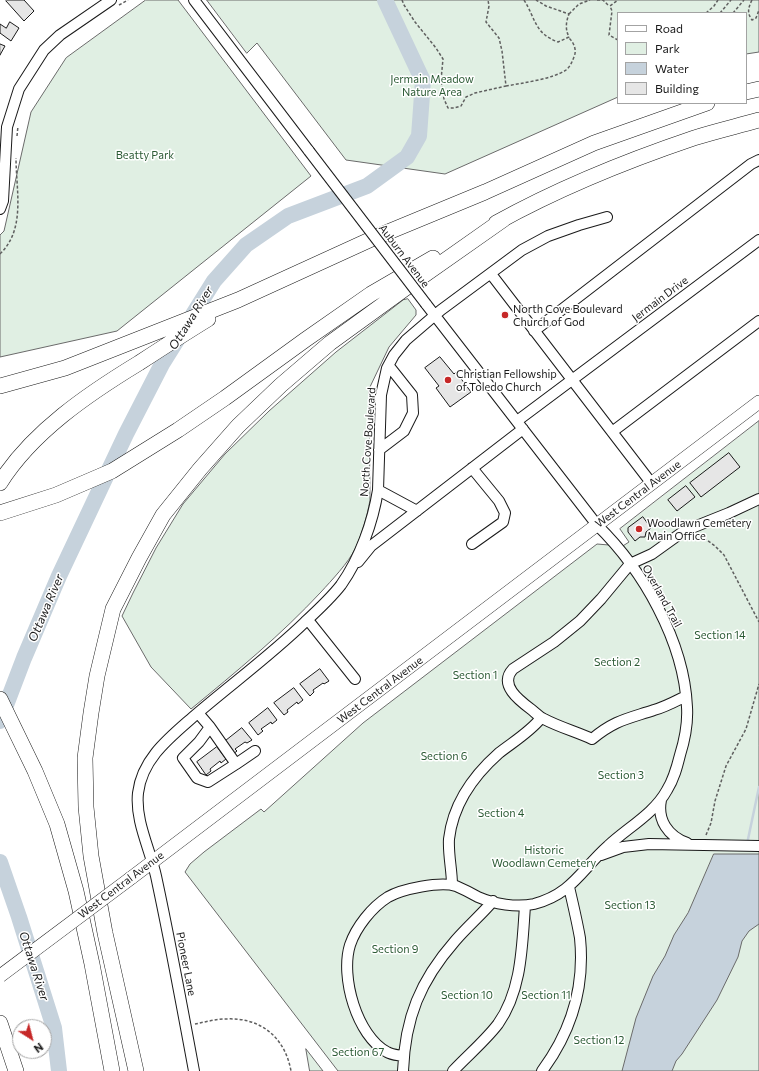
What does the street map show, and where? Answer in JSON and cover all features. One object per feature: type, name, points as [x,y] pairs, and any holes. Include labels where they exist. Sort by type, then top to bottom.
[{"type":"highway","points":[[747,92],[759,89]]},
{"type":"highway","points":[[0,386],[64,368],[244,298],[376,237],[485,192],[594,143],[704,104]]},
{"type":"highway","points":[[0,513],[56,495],[112,471],[178,430],[225,398],[304,340],[371,294],[504,219],[561,190],[623,164],[695,138],[759,120]]},
{"type":"highway","points":[[136,1071],[105,933],[91,856],[86,807],[85,758],[91,714],[97,676],[114,609],[139,558],[163,515],[200,469],[238,426],[281,385],[330,343],[504,219]]},
{"type":"highway","points":[[1,482],[33,443],[87,396],[113,378],[244,298]]},
{"type":"highway","points":[[0,699],[35,771],[57,824],[76,891],[92,964],[112,1071]]},
{"type":"highway","points":[[0,1023],[16,1071]]},
{"type":"main road","name":"West Central Avenue","points":[[0,976],[759,402]]},
{"type":"street","name":"Auburn Avenue","points":[[194,0],[308,151],[598,525]]},
{"type":"street","points":[[0,209],[3,201],[4,127],[19,89],[44,50],[60,35],[113,4]]},
{"type":"street","points":[[534,331],[745,169],[759,160]]},
{"type":"street","name":"North Cove Boulevard","points":[[152,862],[140,817],[138,800],[143,775],[150,761],[158,750],[198,713],[284,643],[308,620],[340,585],[365,540],[372,520],[378,490],[381,394],[389,366],[406,340],[436,316],[441,310],[522,250],[548,236],[607,217]]},
{"type":"street","name":"Jermain Drive","points":[[348,572],[371,546],[472,468],[572,380],[759,240]]},
{"type":"street","points":[[491,274],[652,484]]},
{"type":"street","points":[[612,432],[759,322]]},
{"type":"street","points":[[379,450],[404,431],[413,413],[412,395],[389,366]]},
{"type":"street","points":[[472,468],[499,501],[505,513],[503,522],[472,544]]},
{"type":"street","points":[[378,490],[417,510]]},
{"type":"street","points":[[686,696],[662,708],[616,722],[592,740],[541,718],[511,692],[508,682],[511,672],[554,642],[580,621],[601,600],[630,564],[662,548],[676,536],[759,499]]},
{"type":"street","name":"Overland Trail","points":[[525,906],[550,898],[569,887],[610,844],[661,800],[673,778],[686,732],[686,696],[681,667],[666,625],[643,582],[608,535],[598,525]]},
{"type":"street","points":[[308,620],[355,679]]},
{"type":"street","points":[[198,713],[236,764]]},
{"type":"street","points":[[452,885],[449,840],[454,818],[462,799],[480,772],[541,718]]},
{"type":"street","points":[[210,728],[183,758],[197,778],[208,782],[255,751]]},
{"type":"street","points":[[661,800],[660,814],[669,831],[680,840],[693,845]]},
{"type":"street","points":[[592,862],[607,853],[632,846],[649,844],[759,846]]},
{"type":"street","name":"Pioneer Lane","points":[[152,862],[194,1071]]},
{"type":"street","points":[[403,1056],[392,1054],[380,1047],[369,1035],[358,1015],[351,995],[348,976],[350,943],[369,914],[388,897],[437,884],[452,885],[481,898],[525,906],[520,966],[510,1001],[492,1032],[453,1071]]},
{"type":"street","points":[[542,1071],[553,1055],[574,1012],[580,984],[581,962],[579,937],[569,887]]},
{"type":"street","points":[[403,1071],[403,1056],[412,1013],[424,985],[446,952],[493,901]]},
{"type":"path","points":[[113,4],[128,0]]},
{"type":"path","points":[[402,0],[415,22],[443,59],[441,80],[444,99],[448,108],[461,106],[466,97],[475,93],[556,75],[566,70],[571,64],[576,52],[573,42],[566,32],[566,21],[569,14],[579,4],[590,0]]},
{"type":"path","points":[[488,0],[489,6],[486,22],[499,38],[506,86]]},
{"type":"path","points":[[524,0],[538,29],[549,39],[558,42],[569,37]]},
{"type":"path","points":[[536,0],[546,6],[569,14]]},
{"type":"path","points":[[597,0],[603,0],[610,6],[612,11],[609,35],[617,39]]},
{"type":"path","points":[[610,6],[618,0]]},
{"type":"path","points":[[707,12],[718,0]]},
{"type":"path","points":[[721,12],[731,0]]},
{"type":"path","points":[[734,12],[744,0]]},
{"type":"path","points":[[752,0],[748,10],[752,20],[756,18],[759,10]]},
{"type":"path","points":[[16,140],[18,126]]},
{"type":"path","points":[[0,254],[10,242],[16,226],[18,198],[16,153]]},
{"type":"path","points":[[691,529],[715,546],[724,555],[759,622]]},
{"type":"path","points":[[706,835],[711,823],[715,801],[726,766],[746,729],[759,684]]},
{"type":"path","points":[[185,1026],[224,1019],[237,1019],[260,1025],[278,1040],[288,1058],[291,1071]]},
{"type":"green space","name":"Beatty Park","points":[[146,0],[178,0],[311,176],[117,331],[0,357],[0,235],[4,231],[31,112],[66,58]]},
{"type":"green space","name":"Jermain Meadow Nature Area","points":[[207,0],[759,0],[759,52],[747,54],[747,12],[617,12],[617,97],[445,174],[346,160],[257,43],[247,53]]},
{"type":"green space","points":[[408,299],[416,310],[416,315],[389,347],[369,389],[370,500],[364,525],[355,549],[349,560],[335,577],[306,608],[241,667],[191,709],[151,667],[122,616],[156,548],[183,504],[225,454],[269,411],[336,352],[403,300]]},
{"type":"green space","name":"Historic Woodlawn Cemetery","points":[[759,421],[759,1071],[338,1071],[185,872],[190,864],[261,809],[264,812],[363,723],[597,544],[609,545],[615,551],[629,542],[620,529]]},
{"type":"green space","points":[[306,1049],[323,1071],[310,1071]]},
{"type":"water","points":[[714,854],[759,854],[759,924],[749,931],[742,941],[738,957],[717,1000],[676,1061],[672,1071],[622,1071],[636,1018],[653,976],[665,956],[674,935],[688,913]]},
{"type":"building","points":[[24,0],[34,11],[24,21],[6,1]]},
{"type":"building","points":[[10,22],[19,28],[11,41],[0,33],[0,24],[6,28]]},
{"type":"building","points":[[0,44],[5,46],[0,55]]},
{"type":"building","name":"Christian Fellowship of Toledo Church","points":[[440,357],[454,374],[456,372],[471,392],[450,407],[436,388],[439,386],[425,368]]},
{"type":"building","points":[[729,453],[740,467],[701,497],[690,483]]},
{"type":"building","points":[[686,486],[695,497],[677,511],[668,500]]},
{"type":"building","name":"Woodlawn Cemetery Main Office","points":[[643,517],[651,528],[646,532],[645,537],[640,537],[635,541],[628,532],[628,528]]},
{"type":"building","points":[[320,669],[329,681],[313,690],[314,692],[310,696],[300,684]]},
{"type":"building","points":[[294,688],[303,700],[298,704],[297,702],[287,710],[288,712],[284,715],[274,703]]},
{"type":"building","points":[[268,708],[277,720],[261,729],[263,731],[258,735],[249,723]]},
{"type":"building","points":[[242,728],[252,740],[247,743],[245,742],[235,749],[237,751],[232,755],[223,743]]},
{"type":"building","points":[[217,747],[226,759],[221,763],[220,761],[210,769],[211,771],[206,775],[197,762]]},
{"type":"waterway","name":"Ottawa River","points":[[0,721],[24,658],[59,576],[126,434],[162,364],[214,281],[246,245],[288,216],[367,186],[407,157],[419,136],[423,81],[385,0]]},
{"type":"waterway","points":[[747,844],[759,787]]},
{"type":"waterway","name":"Ottawa River","points":[[0,862],[54,1028],[59,1071]]},
{"type":"place","name":"North Cove Boulevard Church of God","points":[[505,315]]},
{"type":"place","name":"Christian Fellowship of Toledo Church","points":[[448,380]]},
{"type":"place","name":"Woodlawn Cemetery Main Office","points":[[639,529]]},
{"type":"park label","name":"Section 14","points":[[720,635]]},
{"type":"park label","name":"Section 2","points":[[617,662]]},
{"type":"park label","name":"Section 1","points":[[475,675]]},
{"type":"park label","name":"Section 6","points":[[444,756]]},
{"type":"park label","name":"Section 3","points":[[621,775]]},
{"type":"park label","name":"Section 4","points":[[501,813]]},
{"type":"park label","name":"Section 13","points":[[630,905]]},
{"type":"park label","name":"Section 9","points":[[395,949]]},
{"type":"park label","name":"Section 10","points":[[467,995]]},
{"type":"park label","name":"Section 11","points":[[546,995]]},
{"type":"park label","name":"Section 12","points":[[599,1040]]},
{"type":"park label","name":"Section 67","points":[[358,1052]]}]
